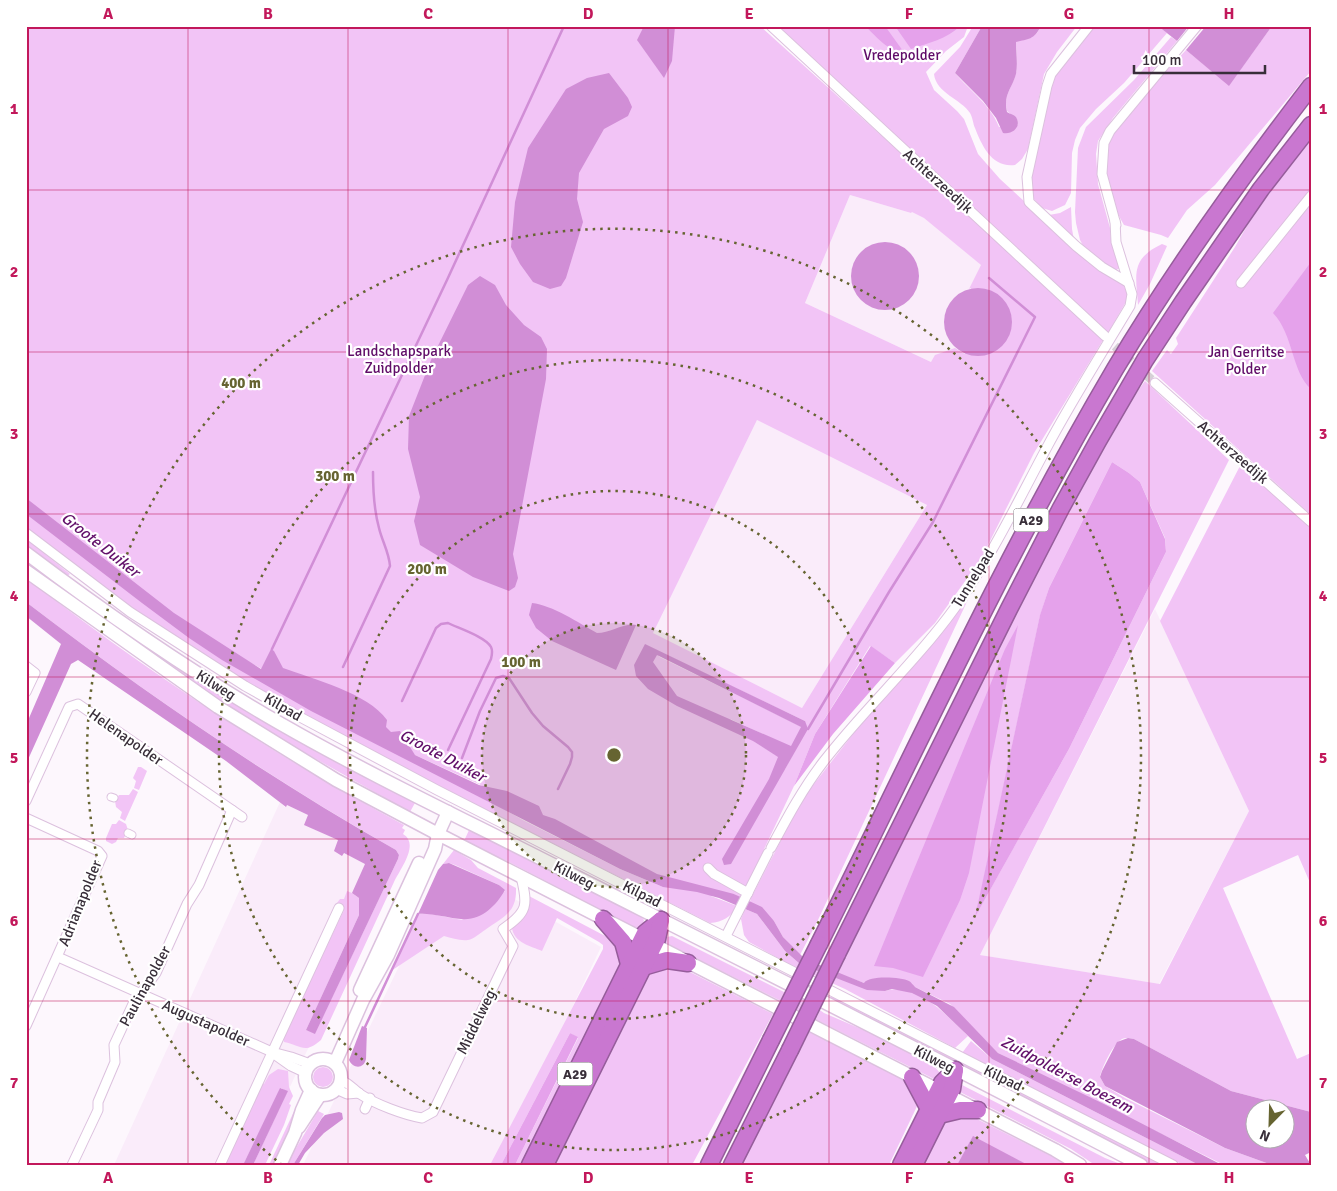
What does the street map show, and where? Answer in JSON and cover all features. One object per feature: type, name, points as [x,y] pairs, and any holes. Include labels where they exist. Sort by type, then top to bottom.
[{"type":"highway","name":"A29","points":[[709,1165],[1010,560],[1066,455],[1121,360],[1186,256],[1250,166],[1311,86]]},
{"type":"highway","name":"A29","points":[[732,1165],[1061,508],[1098,441],[1145,360],[1188,294],[1256,196],[1311,125]]},
{"type":"highway","points":[[603,918],[623,942],[636,965],[667,960],[688,962]]},
{"type":"highway","name":"A29","points":[[530,1165],[648,942],[657,939],[661,920]]},
{"type":"highway","name":"A29","points":[[545,1165],[636,965]]},
{"type":"highway","points":[[901,1165],[944,1093],[942,1083],[954,1070]]},
{"type":"highway","points":[[912,1077],[934,1112]]},
{"type":"highway","points":[[934,1112],[978,1110]]},
{"type":"highway","points":[[914,1165],[934,1112]]},
{"type":"main road","name":"Kilweg","points":[[26,553],[84,597],[156,647],[283,725],[448,812],[855,1017],[954,1070],[1141,1165]]},
{"type":"main road","name":"Kilweg","points":[[26,571],[226,712],[336,780],[978,1110],[1080,1165]]},
{"type":"main road","points":[[331,1061],[388,955],[435,849],[438,834],[448,812]]},
{"type":"main road","points":[[315,1061],[331,1061],[341,1074],[339,1084],[326,1095],[316,1092],[305,1079],[308,1069],[315,1061]]},
{"type":"main road","points":[[280,1165],[295,1134],[310,1114],[316,1092]]},
{"type":"street","name":"Achterzeedijk","points":[[771,26],[1105,336]]},
{"type":"street","points":[[1089,26],[1051,74],[1027,177],[1029,202],[1083,252],[1129,284]]},
{"type":"street","name":"Tunnelpad","points":[[726,936],[803,791],[824,761],[858,720],[938,632],[977,574],[1048,444],[1130,306],[1132,294],[1129,284],[1130,271],[1102,174],[1104,143],[1110,131],[1198,26]]},
{"type":"street","points":[[1241,283],[1311,196]]},
{"type":"street","name":"Achterzeedijk","points":[[1155,383],[1311,522]]},
{"type":"street","name":"Kilpad","points":[[26,533],[130,612],[245,686],[300,717],[437,790],[1173,1165]]},
{"type":"street","points":[[26,666],[36,673],[26,692]]},
{"type":"street","name":"Helenapolder","points":[[26,802],[69,707],[78,704],[242,817]]},
{"type":"street","name":"Paulinapolder","points":[[72,1165],[98,1110],[98,1102],[115,1062],[114,1045],[133,1004],[156,973],[187,904],[194,890],[199,885],[232,810]]},
{"type":"street","name":"Adrianapolder","points":[[26,818],[98,851],[102,856],[26,1026]]},
{"type":"street","points":[[708,868],[714,874],[747,895]]},
{"type":"street","name":"Middelweg","points":[[339,1084],[347,1094],[359,1093],[408,1115],[422,1118],[433,1112],[514,946],[503,929],[519,918],[524,910],[526,899],[521,876]]},
{"type":"street","points":[[220,1165],[339,908]]},
{"type":"street","name":"Augustapolder","points":[[58,957],[272,1052],[291,1057],[308,1069]]},
{"type":"street","points":[[365,1109],[370,1098]]},
{"type":"shaded area","points":[[644,26],[675,26],[672,61],[664,78],[637,40]]},
{"type":"shaded area","points":[[865,26],[885,26],[903,51],[887,46]]},
{"type":"shaded area","points":[[895,26],[960,26],[931,43],[911,49]]},
{"type":"shaded area","points":[[982,26],[1041,26],[1033,36],[1016,42],[1016,74],[1007,96],[1006,106],[1007,112],[1017,119],[1018,125],[1009,133],[1003,133],[996,118],[983,101],[955,73]]},
{"type":"shaded area","points":[[1158,26],[1189,26],[1177,41]]},
{"type":"shaded area","points":[[1206,26],[1272,26],[1229,86],[1186,50]]},
{"type":"shaded area","points":[[609,73],[628,98],[632,107],[628,116],[604,129],[579,173],[577,199],[583,222],[566,278],[561,286],[550,289],[533,282],[511,247],[515,202],[528,148],[566,89],[587,78]]},
{"type":"shaded area","points":[[850,195],[911,213],[912,211],[925,218],[981,265],[1012,320],[931,362],[805,303]]},
{"type":"shaded area","points":[[885,242],[898,244],[909,252],[917,263],[919,276],[917,289],[909,300],[898,308],[885,310],[872,308],[861,300],[853,289],[851,276],[853,263],[861,252],[872,244]]},
{"type":"shaded area","points":[[1311,262],[1311,389],[1300,373],[1285,332],[1273,313]]},
{"type":"shaded area","points":[[480,276],[495,285],[506,305],[524,325],[541,337],[547,349],[546,379],[513,554],[518,578],[515,587],[509,591],[473,577],[420,545],[414,521],[420,497],[408,449],[409,416],[431,360],[468,285]]},
{"type":"shaded area","points":[[978,288],[991,290],[1002,298],[1010,309],[1012,322],[1010,335],[1002,346],[991,354],[978,356],[965,354],[954,346],[946,335],[944,322],[946,309],[954,298],[965,290]]},
{"type":"shaded area","points":[[757,420],[927,505],[802,708],[652,633]]},
{"type":"shaded area","points":[[1112,462],[1140,482],[1165,539],[1166,552],[1069,749],[975,917],[1040,615],[1049,588]]},
{"type":"shaded area","points":[[26,498],[174,613],[261,669],[271,649],[283,668],[339,688],[367,702],[387,720],[386,727],[391,732],[400,731],[415,755],[479,785],[507,791],[539,806],[543,815],[555,819],[657,874],[734,894],[762,907],[774,921],[783,937],[805,959],[864,983],[867,980],[878,978],[909,981],[915,987],[954,1007],[998,1053],[1104,1104],[1222,1165],[1199,1165],[992,1059],[937,1006],[912,993],[892,989],[885,991],[867,990],[800,964],[785,951],[757,914],[719,898],[697,892],[663,887],[620,869],[311,711],[222,660],[142,603],[26,514]]},
{"type":"shaded area","points":[[26,602],[116,669],[207,733],[300,793],[396,850],[399,855],[398,859],[315,1034],[306,1030],[359,915],[359,898],[352,893],[365,864],[344,853],[342,856],[334,851],[338,840],[304,825],[308,815],[287,805],[286,807],[226,761],[78,660],[71,664],[26,764],[26,725],[61,644],[26,616]]},
{"type":"shaded area","points":[[532,603],[557,611],[597,633],[626,625],[636,625],[616,670],[552,641],[536,628],[529,615]]},
{"type":"shaded area","points":[[1155,609],[1249,811],[1159,984],[980,955]]},
{"type":"shaded area","points":[[1018,625],[969,873],[960,900],[923,977],[893,968],[874,966],[1005,649]]},
{"type":"shaded area","points":[[645,644],[805,721],[808,729],[731,864],[724,865],[722,859],[769,779],[778,757],[753,741],[677,706],[648,689],[636,676],[634,665]],"holes":[[[657,655],[801,727],[791,746],[677,696],[653,662]]]},
{"type":"shaded area","points":[[871,646],[895,663],[833,734],[794,786],[815,734]]},
{"type":"shaded area","points":[[280,802],[285,807],[287,805],[308,815],[305,825],[338,840],[344,853],[366,864],[353,893],[315,1034],[288,1091],[281,1088],[243,1165],[114,1165]]},
{"type":"shaded area","points":[[449,863],[499,885],[505,890],[492,907],[475,918],[461,919],[418,914],[438,870],[443,864]]},
{"type":"shaded area","points":[[511,897],[601,947],[497,1165],[303,1165],[417,929]]},
{"type":"shaded area","points":[[362,1026],[367,1028],[366,1059],[363,1065],[358,1067],[349,1060]]},
{"type":"shaded area","points":[[570,1033],[578,1037],[515,1165],[501,1165]]},
{"type":"shaded area","points":[[1128,1038],[1134,1039],[1231,1091],[1258,1098],[1244,1098],[1244,1148],[1294,1148],[1294,1108],[1311,1112],[1311,1152],[1305,1155],[1311,1165],[1272,1165],[1225,1148],[1105,1086],[1100,1077],[1117,1042]]},
{"type":"shaded area","points":[[280,1088],[288,1091],[253,1165],[243,1165]]},
{"type":"shaded area","points":[[342,1113],[343,1119],[324,1133],[305,1153],[298,1165],[293,1165],[322,1118],[325,1115]]},
{"type":"shaded area","points":[[973,1136],[1028,1165],[957,1165]]},
{"type":"green space","name":"Landschapspark Zuidpolder","points":[[26,26],[760,26],[1008,250],[1103,340],[1034,453],[981,559],[935,623],[895,663],[870,646],[815,734],[794,786],[741,898],[734,894],[711,896],[737,906],[723,920],[710,923],[323,727],[203,656],[139,614],[26,528]],"holes":[[[850,195],[912,212],[924,218],[981,265],[969,289],[971,288],[965,354],[955,348],[935,355],[931,362],[805,303]],[[757,420],[927,505],[802,708],[653,633]],[[142,603],[262,669],[263,666],[415,755],[483,786],[663,887],[620,869],[523,820]],[[650,647],[805,721],[796,749],[785,769],[779,757],[755,742],[730,719],[791,747],[802,727],[660,657]]]},
{"type":"green space","name":"Vredepolder","points":[[777,26],[968,26],[964,37],[946,51],[926,72],[934,90],[964,119],[978,154],[1000,179],[1095,266],[1123,285],[1127,291],[1127,300],[1108,333]]},
{"type":"green space","points":[[973,26],[982,26],[955,73],[990,111],[999,127],[1018,125],[1016,118],[1007,111],[1006,105],[1007,96],[1017,69],[1016,41],[1037,33],[1041,26],[1077,26],[1057,52],[1044,74],[1028,149],[1022,159],[1015,165],[1000,163],[989,154],[978,135],[970,113],[944,91],[936,81],[934,74],[960,47]]},
{"type":"green space","points":[[1093,26],[1158,26],[1167,33],[1124,83],[1096,109],[1080,128],[1072,153],[1071,193],[1065,205],[1052,211],[1042,208],[1033,198],[1030,184],[1053,77]]},
{"type":"green space","points":[[1272,26],[1311,26],[1311,71],[1215,185],[1187,210],[1168,238],[1124,225],[1115,208],[1107,178],[1108,148],[1112,137],[1120,125],[1186,50],[1229,85]]},
{"type":"green space","points":[[1171,37],[1177,41],[1113,118],[1098,141],[1096,154],[1098,184],[1110,228],[1111,240],[1120,268],[1116,270],[1093,256],[1085,249],[1080,240],[1075,212],[1078,148],[1086,127],[1134,80]]},
{"type":"green space","name":"Jan Gerritse Polder","points":[[1311,137],[1311,515],[1152,371],[1167,350],[1171,354],[1178,344],[1176,338],[1235,247],[1264,196]]},
{"type":"green space","points":[[1071,207],[1074,240],[1049,215],[1060,213]]},
{"type":"green space","points":[[1162,244],[1167,246],[1150,284],[1138,305],[1137,269],[1144,256]]},
{"type":"green space","points":[[1145,381],[1229,460],[980,955],[1160,984],[1249,811],[1160,621],[1241,464],[1311,528],[1311,885],[1298,855],[1223,888],[1297,1059],[1311,1053],[1311,1112],[1294,1108],[1294,1098],[1258,1098],[1231,1091],[1134,1039],[1124,1038],[1115,1046],[1108,1056],[1100,1077],[1105,1086],[1125,1098],[1225,1148],[1272,1165],[1224,1165],[998,1053],[950,1004],[915,987],[864,983],[837,973],[1056,529],[1106,438]],"holes":[[[1112,462],[1140,482],[1165,538],[1166,552],[1069,749],[976,915],[1040,616],[1049,588]]]},
{"type":"green space","points":[[26,539],[70,574],[67,576],[26,545]]},
{"type":"green space","points":[[26,560],[100,616],[215,692],[416,801],[410,812],[243,718],[26,565]]},
{"type":"green space","points":[[979,576],[800,955],[783,937],[774,921],[750,902],[751,898],[803,798],[857,729],[942,633]]},
{"type":"green space","points":[[26,578],[163,678],[257,740],[354,798],[404,825],[402,828],[405,830],[403,834],[408,838],[410,844],[407,857],[321,1040],[315,1045],[302,1048],[284,1042],[284,1036],[344,910],[344,906],[337,903],[340,899],[344,899],[347,891],[352,893],[359,898],[359,915],[306,1030],[315,1033],[398,859],[399,855],[396,850],[253,763],[161,701],[71,636],[26,602]]},
{"type":"green space","points":[[138,767],[147,771],[139,790],[134,788],[136,781],[133,778]]},
{"type":"green space","points":[[133,789],[138,792],[125,821],[120,818],[122,812],[116,807],[115,801],[119,795],[129,795]]},
{"type":"green space","points":[[119,820],[126,824],[128,830],[124,838],[118,838],[112,844],[106,841],[106,838],[112,824],[116,824]]},
{"type":"green space","points":[[470,828],[640,915],[644,920],[641,931],[509,862],[464,841]]},
{"type":"green space","points":[[454,850],[471,860],[478,868],[516,888],[516,896],[511,909],[503,918],[472,938],[462,940],[444,936],[391,971],[418,914],[431,914],[462,920],[505,891],[499,885],[455,865],[443,864]]},
{"type":"green space","points":[[529,896],[609,938],[625,956],[526,1165],[515,1165],[578,1038],[570,1033],[501,1165],[490,1165],[603,949],[603,945],[599,942],[557,918],[542,951],[519,941],[512,928],[528,905]]},
{"type":"green space","points":[[745,909],[757,914],[785,951],[800,964],[885,991],[897,989],[909,991],[931,1002],[968,1036],[955,1048],[845,989],[787,963],[749,942],[744,935],[741,919]]},
{"type":"green space","points":[[672,936],[784,992],[801,997],[824,1013],[866,1031],[934,1066],[940,1073],[938,1081],[819,1021],[794,1012],[779,1000],[664,942],[667,937]]},
{"type":"green space","points":[[678,966],[773,1014],[692,1165],[555,1165],[648,974],[652,969]]},
{"type":"green space","points":[[832,995],[1161,1165],[1151,1165],[829,1000]]},
{"type":"green space","points":[[807,1031],[910,1083],[919,1102],[889,1165],[741,1165]]},
{"type":"green space","points":[[971,1041],[992,1059],[1199,1165],[1183,1165],[962,1053]]},
{"type":"green space","points":[[323,1067],[330,1070],[333,1077],[330,1084],[323,1087],[316,1084],[313,1077],[316,1070]]},
{"type":"green space","points":[[278,1069],[288,1071],[289,1087],[293,1096],[284,1125],[265,1165],[253,1165],[287,1092],[281,1088],[243,1165],[223,1165],[262,1083],[264,1084],[269,1075]]},
{"type":"green space","points":[[962,1085],[1105,1158],[1123,1165],[1095,1165],[1071,1149],[958,1091]]},
{"type":"green space","points":[[296,1107],[299,1108],[286,1140],[274,1165],[269,1165]]},
{"type":"green space","points":[[318,1111],[324,1114],[293,1165],[286,1165]]},
{"type":"green space","points":[[969,1115],[1069,1165],[1027,1165],[973,1137],[957,1165],[923,1165],[943,1125],[952,1118]]},
{"type":"waterway","points":[[272,649],[447,280],[564,26]]},
{"type":"waterway","points":[[808,729],[933,522],[1035,317],[989,278]]},
{"type":"waterway","points":[[343,667],[390,566],[376,514],[373,472]]},
{"type":"waterway","name":"Groote Duiker","points":[[402,701],[436,628],[441,624],[448,623],[478,636],[488,643],[492,650],[491,659],[448,750]]},
{"type":"waterway","name":"Groote Duiker","points":[[462,758],[480,711],[496,678],[503,676],[509,678],[543,726],[572,752],[570,764],[558,789]]},
{"type":"waterway","points":[[365,1027],[418,914]]},
{"type":"tunnel","points":[[1105,337],[1155,383]]},
{"type":"water label","name":"Zuidpolderse Boezem","points":[[1067,1074]]}]
